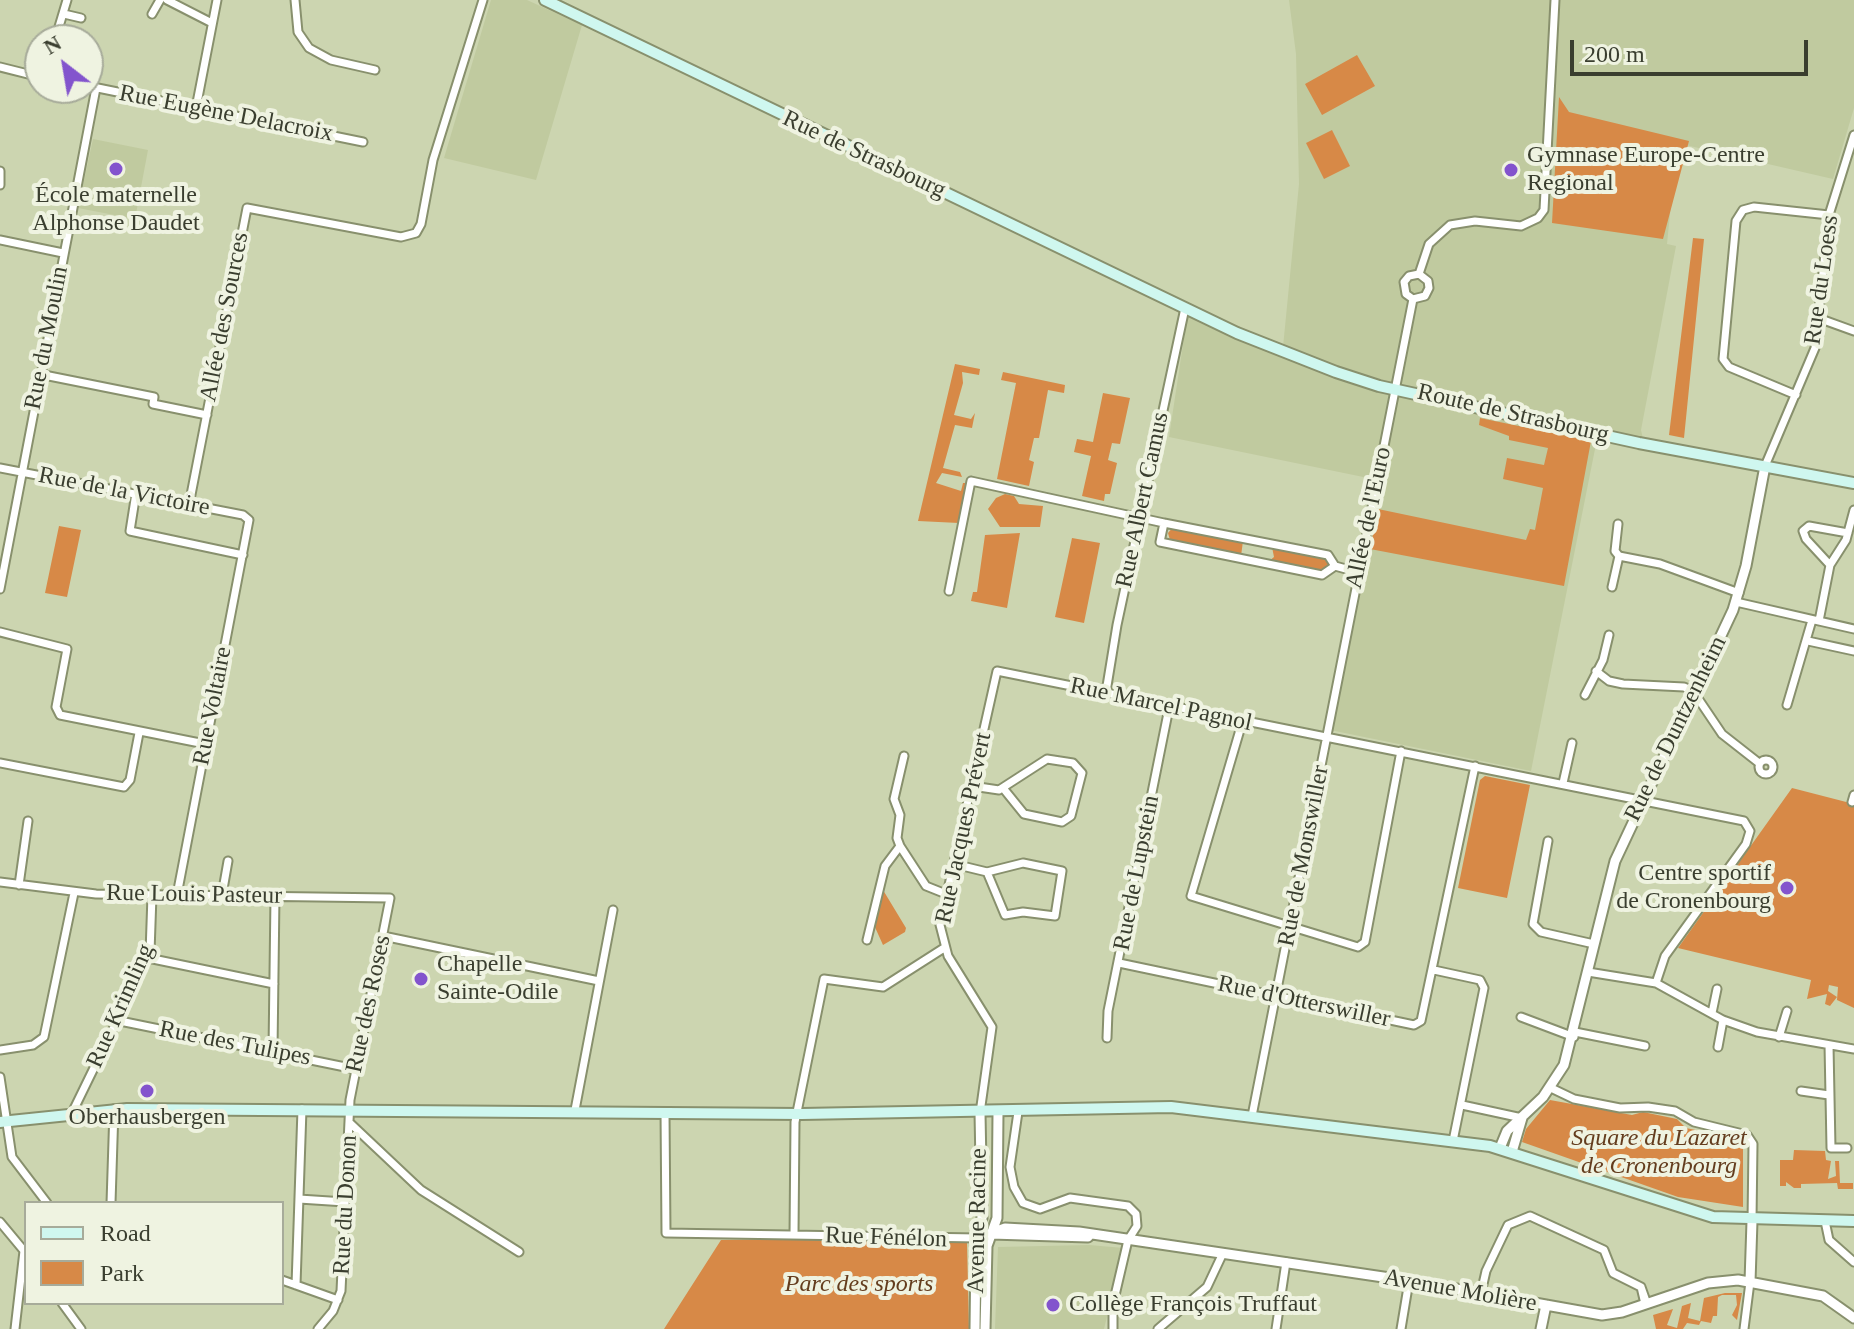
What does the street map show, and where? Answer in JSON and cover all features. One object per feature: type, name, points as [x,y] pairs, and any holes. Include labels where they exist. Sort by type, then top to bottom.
[{"type":"main road","name":"Rue de Strasbourg","points":[[545,0],[1185,308]]},
{"type":"main road","name":"Route de Strasbourg","points":[[1185,308],[1237,333],[1361,380],[1639,443],[1854,483]]},
{"type":"main road","points":[[3,1122],[114,1109],[797,1114],[998,1113],[1171,1107],[1500,1148],[1688,1212],[1753,1221],[1854,1221]]},
{"type":"street","points":[[61,24],[67,0]]},
{"type":"street","points":[[152,14],[160,0]]},
{"type":"street","points":[[167,0],[212,23]]},
{"type":"street","points":[[196,108],[217,0]]},
{"type":"street","points":[[295,0],[298,32],[309,48],[331,60],[375,70]]},
{"type":"street","name":"Allée des Sources","points":[[189,505],[247,208],[401,237],[416,233],[421,224],[433,160],[483,0]]},
{"type":"street","name":"Allée de l'Euro","points":[[1419,274],[1429,244],[1450,225],[1475,221],[1521,226],[1538,218],[1544,210],[1555,0]]},
{"type":"street","points":[[64,14],[81,18]]},
{"type":"street","points":[[0,67],[24,73]]},
{"type":"street","name":"Rue Eugène Delacroix","points":[[104,89],[363,142]]},
{"type":"street","name":"Rue du Moulin","points":[[0,589],[78,183],[90,104]]},
{"type":"street","name":"Rue du Loess","points":[[1765,466],[1815,348],[1829,215],[1854,135]]},
{"type":"street","points":[[0,171],[0,185]]},
{"type":"street","points":[[1796,395],[1729,367],[1723,359],[1736,221],[1743,210],[1754,207],[1829,215]]},
{"type":"street","points":[[0,240],[63,253]]},
{"type":"street","name":"Allée de l'Euro","points":[[1419,274],[1426,278],[1429,288],[1425,296],[1413,299],[1404,290],[1404,282],[1409,276],[1419,274]]},
{"type":"street","name":"Allée de l'Euro","points":[[1326,737],[1391,386],[1413,299]]},
{"type":"street","name":"Rue Albert Camus","points":[[1106,692],[1104,685],[1185,308]]},
{"type":"street","points":[[1818,318],[1854,331]]},
{"type":"street","points":[[39,374],[207,415]]},
{"type":"street","name":"Rue de Duntzenheim","points":[[1500,1148],[1507,1131],[1551,1088],[1564,1065],[1574,1035],[1615,861],[1737,597],[1765,466]]},
{"type":"street","name":"Rue de la Victoire","points":[[0,468],[248,518]]},
{"type":"street","points":[[949,591],[971,481],[1328,555],[1335,566],[1357,572]]},
{"type":"street","points":[[136,493],[130,531],[243,555]]},
{"type":"street","points":[[1787,705],[1816,620],[1830,565],[1848,533],[1854,510]]},
{"type":"street","name":"Rue Voltaire","points":[[177,895],[248,518]]},
{"type":"street","points":[[1164,523],[1160,542],[1322,575],[1335,566]]},
{"type":"street","points":[[1618,524],[1615,551],[1619,556],[1660,564],[1737,597],[1854,629]]},
{"type":"street","points":[[1830,565],[1806,539],[1803,531],[1809,526],[1848,533]]},
{"type":"street","points":[[1257,561],[1263,542]]},
{"type":"street","points":[[1612,587],[1619,556]]},
{"type":"street","points":[[0,632],[67,649],[56,707],[60,715],[205,744]]},
{"type":"street","points":[[1585,695],[1603,660],[1609,635]]},
{"type":"street","points":[[1808,641],[1854,651]]},
{"type":"street","name":"Rue Marcel Pagnol","points":[[997,671],[1242,723],[1401,751],[1737,818],[1749,828],[1746,844],[1662,962],[1656,983]]},
{"type":"street","name":"Rue Jacques Prévert","points":[[980,1113],[992,1027],[944,948],[940,925],[997,671]]},
{"type":"street","points":[[1596,671],[1609,681],[1623,684],[1684,687],[1693,691],[1722,734],[1759,763]]},
{"type":"street","name":"Rue de Lupstein","points":[[1107,1038],[1108,1011],[1169,708]]},
{"type":"street","points":[[1242,723],[1190,894],[1358,947],[1365,942],[1401,751]]},
{"type":"street","points":[[0,763],[124,787],[130,780],[139,733]]},
{"type":"street","name":"Rue de Monswiller","points":[[1252,1116],[1326,737]]},
{"type":"street","points":[[1563,783],[1572,743]]},
{"type":"street","points":[[904,756],[894,799],[900,815],[897,838],[928,889],[946,894]]},
{"type":"street","points":[[972,786],[1003,788],[1047,759],[1073,763],[1082,773],[1071,816],[1062,822],[1024,814],[1003,788]]},
{"type":"street","name":"Rue d'Otterswiller","points":[[1119,963],[1414,1025],[1425,1016],[1475,766]]},
{"type":"street","points":[[19,885],[28,821]]},
{"type":"street","points":[[1548,841],[1533,924],[1541,932],[1594,944]]},
{"type":"street","points":[[867,940],[885,866],[900,846]]},
{"type":"street","points":[[222,895],[228,861]]},
{"type":"street","points":[[954,864],[987,872],[1023,863],[1062,871],[1055,916],[1023,912],[1005,915],[987,872]]},
{"type":"street","name":"Rue Louis Pasteur","points":[[0,882],[74,893],[390,898]]},
{"type":"street","points":[[0,1050],[33,1045],[44,1037],[74,893]]},
{"type":"street","name":"Rue Krimling","points":[[72,1113],[148,958],[152,946],[152,895]]},
{"type":"street","points":[[273,1051],[275,896]]},
{"type":"street","name":"Rue des Roses","points":[[350,1110],[355,1069],[390,898]]},
{"type":"street","points":[[575,1110],[613,910]]},
{"type":"street","points":[[383,936],[599,981]]},
{"type":"street","points":[[794,1235],[797,1114],[824,979],[883,987],[944,948]]},
{"type":"street","points":[[148,958],[274,984]]},
{"type":"street","points":[[1434,970],[1480,980],[1484,985],[1453,1141]]},
{"type":"street","points":[[1588,972],[1656,983],[1723,1020],[1779,1037],[1854,1049]]},
{"type":"street","points":[[1712,1013],[1717,989]]},
{"type":"street","points":[[1779,1037],[1787,1011]]},
{"type":"street","points":[[1521,1017],[1574,1035],[1645,1046]]},
{"type":"street","name":"Rue des Tulipes","points":[[115,1020],[355,1069]]},
{"type":"street","points":[[1718,1047],[1723,1020]]},
{"type":"street","points":[[1829,1045],[1831,1148],[1847,1148]]},
{"type":"street","points":[[0,1077],[3,1122],[12,1157],[45,1201]]},
{"type":"street","points":[[1551,1088],[1574,1099],[1620,1108],[1648,1107],[1675,1111],[1694,1122],[1747,1135],[1753,1144],[1753,1221],[1744,1329]]},
{"type":"street","points":[[1801,1091],[1829,1095]]},
{"type":"street","points":[[1462,1105],[1522,1118]]},
{"type":"street","points":[[111,1201],[114,1109]]},
{"type":"street","points":[[296,1285],[302,1109]]},
{"type":"street","name":"Rue du Donon","points":[[338,1300],[350,1110]]},
{"type":"street","name":"Rue Fénélon","points":[[665,1112],[666,1233],[978,1238]]},
{"type":"street","points":[[1018,1112],[1010,1167],[1020,1199],[1035,1209],[1064,1198],[1128,1206],[1137,1220],[1128,1240],[1113,1304],[1113,1329]]},
{"type":"street","name":"Avenue Racine","points":[[975,1329],[978,1238],[982,1218],[980,1113]]},
{"type":"street","name":"Avenue Racine","points":[[985,1329],[986,1258],[997,1218],[998,1113]]},
{"type":"street","name":"Rue de Duntzenheim","points":[[1512,1152],[1522,1118]]},
{"type":"street","points":[[351,1124],[421,1190],[519,1252]]},
{"type":"street","points":[[299,1199],[345,1202]]},
{"type":"street","points":[[1481,1293],[1486,1271],[1508,1225],[1530,1216],[1604,1250],[1613,1273],[1641,1287],[1646,1304]]},
{"type":"street","points":[[1825,1221],[1829,1240],[1854,1262]]},
{"type":"street","points":[[0,1222],[24,1251]]},
{"type":"street","name":"Avenue Molière","points":[[978,1238],[998,1230],[1059,1229],[1409,1281],[1602,1315],[1717,1281],[1750,1282],[1823,1296],[1854,1318]]},
{"type":"street","points":[[1158,1329],[1207,1287],[1223,1253]]},
{"type":"street","points":[[15,1329],[24,1260]]},
{"type":"street","points":[[1276,1329],[1286,1262]]},
{"type":"street","points":[[284,1281],[338,1300],[318,1329]]},
{"type":"street","points":[[1401,1329],[1409,1281]]},
{"type":"street","points":[[63,1305],[81,1329]]},
{"type":"street","points":[[1541,1329],[1546,1305]]},
{"type":"shaded area","points":[[491,0],[527,0],[582,25],[536,180],[444,158]]},
{"type":"shaded area","points":[[1289,0],[1854,0],[1854,108],[1833,179],[1677,143],[1667,244],[1676,246],[1641,430],[1645,447],[1597,439],[1531,771],[1325,729],[1373,479],[1169,437],[1189,305],[1283,347],[1299,184],[1296,54]]},
{"type":"shaded area","name":"École maternelle Alphonse Daudet","points":[[93,139],[148,150],[135,219],[78,208]]},
{"type":"shaded area","name":"Collège François Truffaut","points":[[1089,1245],[1124,1248],[1104,1329],[995,1329],[998,1247]]},
{"type":"green space","points":[[1357,55],[1375,86],[1322,115],[1305,84]]},
{"type":"green space","points":[[1559,97],[1569,112],[1689,141],[1663,239],[1552,223]]},
{"type":"green space","points":[[1332,130],[1350,166],[1324,179],[1306,143]]},
{"type":"green space","points":[[1693,238],[1704,239],[1684,438],[1669,435]]},
{"type":"green space","points":[[955,364],[980,369],[979,375],[962,372],[963,383],[954,415],[971,419],[975,413],[972,428],[955,425],[943,468],[960,472],[962,477],[942,473],[936,483],[961,491],[963,483],[967,483],[959,523],[918,521]]},
{"type":"green space","points":[[1003,372],[1065,385],[1064,393],[1048,390],[1039,438],[1034,438],[1029,460],[1034,462],[1029,486],[997,479],[1016,383],[1001,380]]},
{"type":"green space","points":[[1103,393],[1130,398],[1120,444],[1112,443],[1108,460],[1117,463],[1110,494],[1105,494],[1104,501],[1082,496],[1091,456],[1074,452],[1077,439],[1093,442]]},
{"type":"green space","points":[[1480,418],[1591,441],[1564,586],[1370,549],[1378,509],[1526,540],[1530,529],[1535,530],[1543,488],[1503,479],[1507,458],[1544,465],[1548,448],[1509,440],[1509,436],[1479,425]]},
{"type":"green space","points":[[1005,494],[1014,496],[1019,504],[1043,506],[1040,527],[1000,527],[988,509],[996,498]]},
{"type":"green space","points":[[59,526],[81,530],[67,597],[45,593]]},
{"type":"green space","points":[[1174,526],[1243,541],[1241,556],[1170,540],[1168,533]]},
{"type":"green space","points":[[1020,533],[1007,608],[971,601],[973,592],[977,592],[985,535]]},
{"type":"green space","points":[[1072,538],[1100,543],[1084,623],[1055,617]]},
{"type":"green space","points":[[1272,547],[1327,557],[1330,565],[1322,572],[1269,561],[1274,557]]},
{"type":"green space","points":[[1485,776],[1530,785],[1507,898],[1458,888],[1480,780]]},
{"type":"green space","name":"Centre sportif de Cronenbourg","points":[[1792,788],[1854,804],[1854,1008],[1837,1000],[1838,987],[1829,985],[1828,991],[1837,997],[1830,1006],[1825,1004],[1827,994],[1807,999],[1811,980],[1678,948]]},
{"type":"green space","points":[[883,890],[906,928],[905,932],[883,945],[874,925]]},
{"type":"green space","name":"Square du Lazaret de Cronenbourg","points":[[1550,1100],[1632,1115],[1643,1112],[1677,1119],[1686,1128],[1743,1140],[1743,1207],[1678,1197],[1522,1142],[1526,1129]]},
{"type":"green space","points":[[1794,1150],[1825,1151],[1826,1160],[1831,1161],[1828,1179],[1836,1176],[1835,1161],[1839,1161],[1840,1183],[1853,1183],[1853,1189],[1838,1189],[1837,1183],[1801,1184],[1801,1188],[1794,1188],[1786,1182],[1786,1186],[1780,1186],[1780,1160],[1793,1160]]},
{"type":"green space","name":"Parc des sports","points":[[721,1240],[967,1243],[969,1329],[664,1329]]},
{"type":"green space","points":[[1725,1293],[1742,1293],[1737,1320],[1732,1315],[1737,1305],[1736,1295],[1722,1295],[1718,1297],[1717,1316],[1713,1316],[1711,1323],[1701,1321],[1699,1325],[1687,1323],[1683,1329],[1656,1329],[1653,1315],[1673,1309],[1667,1325],[1677,1328],[1682,1306],[1691,1303],[1688,1318],[1700,1321],[1704,1298]]},
{"type":"place","name":"École maternelle Alphonse Daudet","points":[[116,169]]},
{"type":"place","name":"Gymnase Europe-Centre Regional","points":[[1511,170]]},
{"type":"place","name":"Centre sportif de Cronenbourg","points":[[1787,888]]},
{"type":"place","name":"Chapelle Sainte-Odile","points":[[421,979]]},
{"type":"place","name":"Oberhausbergen","points":[[147,1091]]},
{"type":"place","name":"Collège François Truffaut","points":[[1053,1305]]}]
